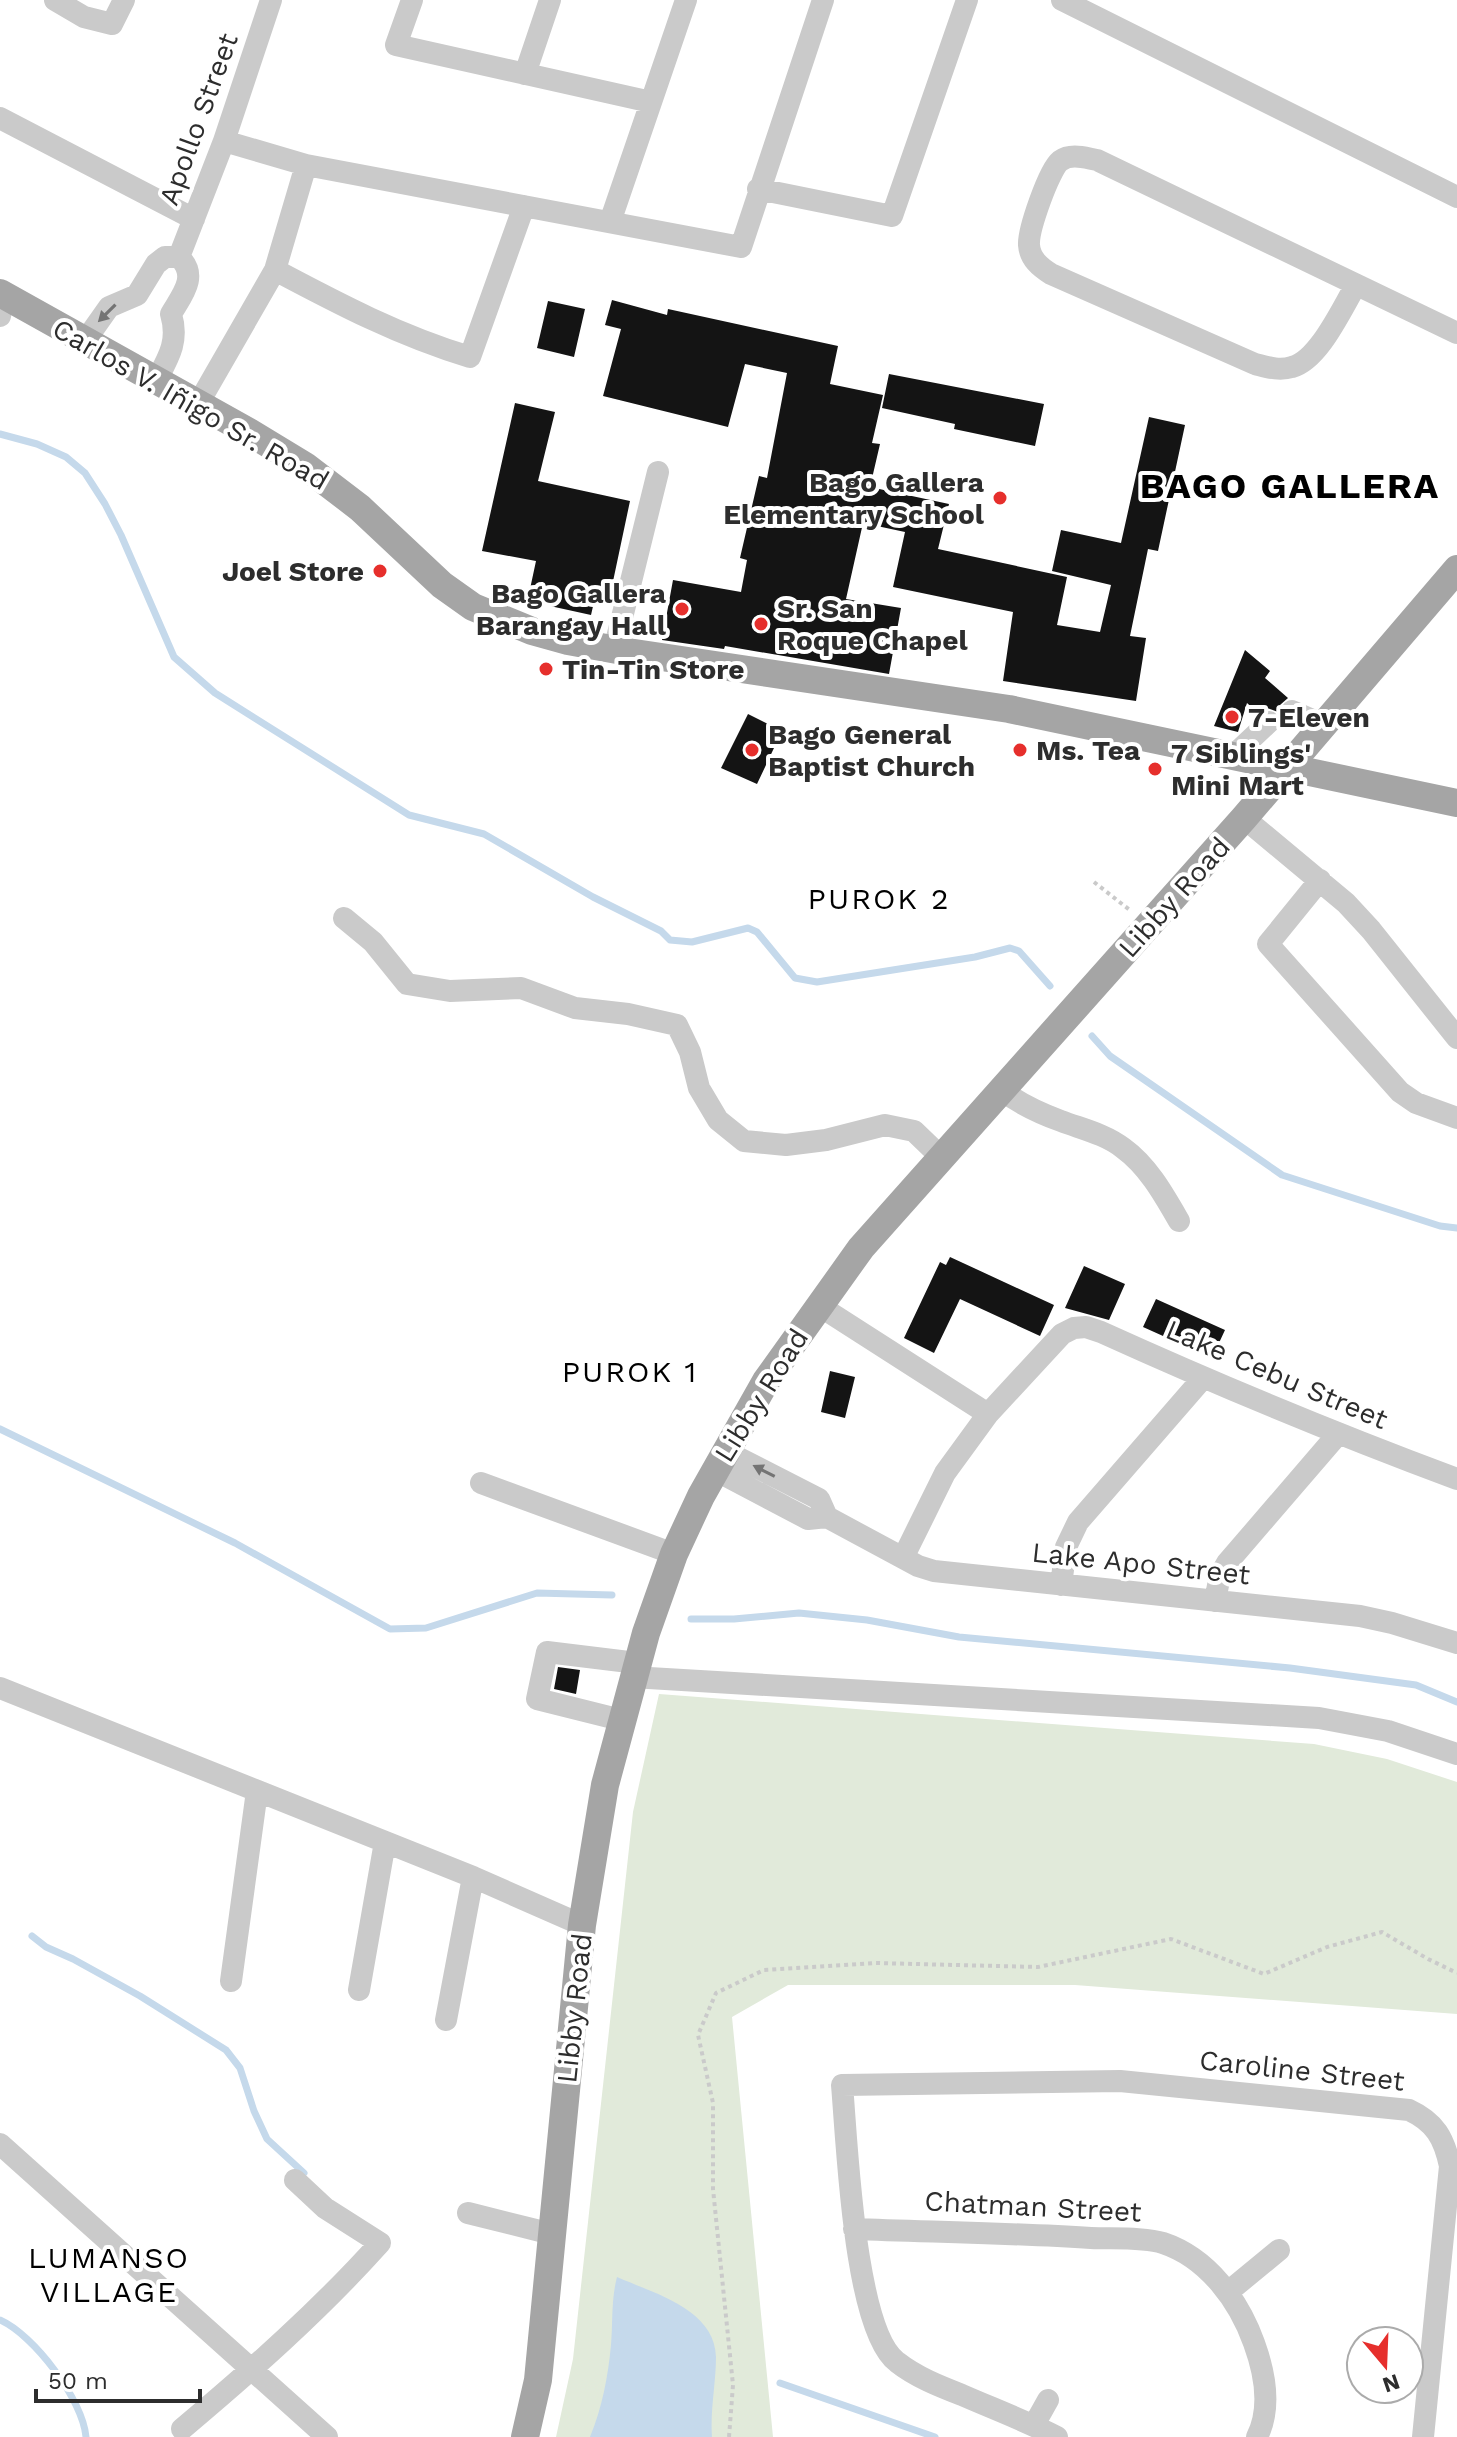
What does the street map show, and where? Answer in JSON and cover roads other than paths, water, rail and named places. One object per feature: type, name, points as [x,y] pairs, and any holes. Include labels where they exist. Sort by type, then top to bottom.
[{"type":"main road","name":"Carlos V. Iñigo Sr. Road","points":[[1,301],[85,341],[305,466],[360,508],[442,585],[473,607],[532,631],[614,650],[1009,709],[1457,803]]},
{"type":"main road","name":"Libby Road","points":[[525,2437],[538,2380],[582,1925],[602,1797],[634,1670],[674,1554],[720,1460],[766,1381],[861,1248],[1244,818],[1457,569]]},
{"type":"street","points":[[55,0],[114,31],[124,0]]},
{"type":"street","name":"Apollo Street","points":[[156,381],[175,344],[171,314],[189,281],[188,268],[179,257],[224,141],[271,0]]},
{"type":"street","points":[[412,0],[396,45],[651,102]]},
{"type":"street","points":[[525,74],[550,0]]},
{"type":"street","points":[[610,222],[686,0]]},
{"type":"street","points":[[224,141],[306,165],[741,247],[823,0]]},
{"type":"street","points":[[758,189],[892,216],[967,0]]},
{"type":"street","points":[[1062,0],[1457,197]]},
{"type":"street","points":[[0,118],[194,219]]},
{"type":"street","points":[[1356,285],[1308,359],[1293,367],[1277,369],[1255,364],[1051,274],[1032,257],[1029,244],[1032,227],[1054,169],[1069,156],[1097,160],[1457,333]]},
{"type":"street","points":[[198,404],[275,270],[306,165]]},
{"type":"street","points":[[275,270],[398,333],[470,357],[524,206]]},
{"type":"street","points":[[85,341],[109,307],[137,295],[156,264],[165,257],[179,257]]},
{"type":"street","points":[[137,295],[171,314]]},
{"type":"street","points":[[614,650],[658,472]]},
{"type":"street","points":[[1292,711],[1324,725]]},
{"type":"street","points":[[1234,755],[1269,722]]},
{"type":"street","points":[[1244,818],[1320,880],[1371,930],[1457,1038]]},
{"type":"street","points":[[1320,880],[1268,944],[1400,1092],[1416,1103],[1457,1118]]},
{"type":"street","points":[[344,918],[373,942],[407,984],[450,991],[521,988],[575,1008],[628,1014],[677,1025],[690,1052],[699,1088],[718,1120],[744,1141],[786,1145],[826,1140],[885,1125],[914,1131],[941,1157]]},
{"type":"street","points":[[1001,1090],[1035,1112],[1101,1135],[1123,1147],[1161,1191],[1179,1221]]},
{"type":"street","points":[[818,1305],[988,1414],[945,1473],[903,1558]]},
{"type":"street","name":"Lake Cebu Street","points":[[988,1414],[1050,1345],[1074,1328],[1086,1327],[1338,1434],[1457,1479]]},
{"type":"street","points":[[1061,1585],[1066,1547],[1078,1522],[1203,1378]]},
{"type":"street","points":[[1215,1601],[1220,1575],[1227,1563],[1338,1434]]},
{"type":"street","name":"Lake Apo Street","points":[[720,1460],[819,1499],[827,1517],[934,1571],[1360,1616],[1457,1643]]},
{"type":"street","points":[[481,1483],[674,1554]]},
{"type":"street","points":[[621,1720],[537,1699],[547,1652],[634,1670],[1319,1718],[1388,1731],[1457,1754]]},
{"type":"street","points":[[0,1688],[473,1877],[582,1925]]},
{"type":"street","points":[[231,1981],[257,1791]]},
{"type":"street","points":[[359,1990],[385,1842]]},
{"type":"street","points":[[446,2020],[473,1877]]},
{"type":"street","name":"Caroline Street","points":[[854,2229],[842,2085],[1120,2081],[1409,2110],[1437,2129],[1450,2166],[1423,2437]]},
{"type":"street","points":[[0,2144],[327,2437]]},
{"type":"street","points":[[182,2429],[254,2369],[340,2287],[380,2243],[325,2208],[295,2180]]},
{"type":"street","points":[[468,2213],[552,2234]]},
{"type":"street","points":[[854,2229],[870,2313],[882,2348],[894,2361],[919,2377],[1057,2437]]},
{"type":"street","name":"Chatman Street","points":[[854,2229],[1162,2243],[1208,2270],[1228,2292],[1247,2323],[1260,2358],[1267,2394],[1257,2437]]},
{"type":"street","points":[[1228,2292],[1279,2250]]},
{"type":"street","points":[[1034,2425],[1048,2400]]},
{"type":"water","points":[[617,2277],[680,2305],[705,2326],[713,2340],[716,2357],[712,2437],[590,2437],[606,2381]]},
{"type":"waterway","points":[[0,434],[37,444],[66,457],[85,473],[121,535],[174,657],[215,693],[409,815],[484,834],[593,897],[661,931],[670,940],[692,942],[748,928],[757,932],[795,978],[817,982],[975,957],[1010,948],[1019,951],[1050,986]]},
{"type":"waterway","points":[[1092,1036],[1110,1056],[1282,1175],[1440,1226],[1457,1228]]},
{"type":"waterway","points":[[0,1429],[235,1543],[390,1629],[426,1628],[537,1593],[612,1595]]},
{"type":"waterway","points":[[691,1619],[799,1613],[867,1620],[959,1637],[1290,1668],[1416,1685],[1457,1702]]},
{"type":"waterway","points":[[32,1936],[46,1947],[140,1996],[226,2050],[240,2068],[267,2139],[304,2173]]},
{"type":"waterway","points":[[0,2320],[27,2339],[55,2370],[76,2405],[86,2437]]},
{"type":"waterway","points":[[780,2383],[935,2437]]},
{"type":"place","name":"Bago Gallera Elementary School","points":[[1000,498]]},
{"type":"place","name":"Joel Store","points":[[380,571]]},
{"type":"place","name":"Bago Gallera Barangay Hall","points":[[682,609]]},
{"type":"place","name":"Sr. San Roque Chapel","points":[[761,624]]},
{"type":"place","name":"Tin-Tin Store","points":[[546,669]]},
{"type":"place","name":"7-Eleven","points":[[1232,717]]},
{"type":"place","name":"Bago General Baptist Church","points":[[752,750]]},
{"type":"place","name":"Ms. Tea","points":[[1020,750]]},
{"type":"place","name":"7 Siblings' Mini Mart","points":[[1155,769]]},
{"type":"district","name":"BAGO GALLERA","points":[[1290,485]]},
{"type":"district","name":"PUROK 2","points":[[879,899]]},
{"type":"district","name":"PUROK 1","points":[[630,1372]]},
{"type":"district","name":"LUMANSO VILLAGE","points":[[109,2275]]}]
